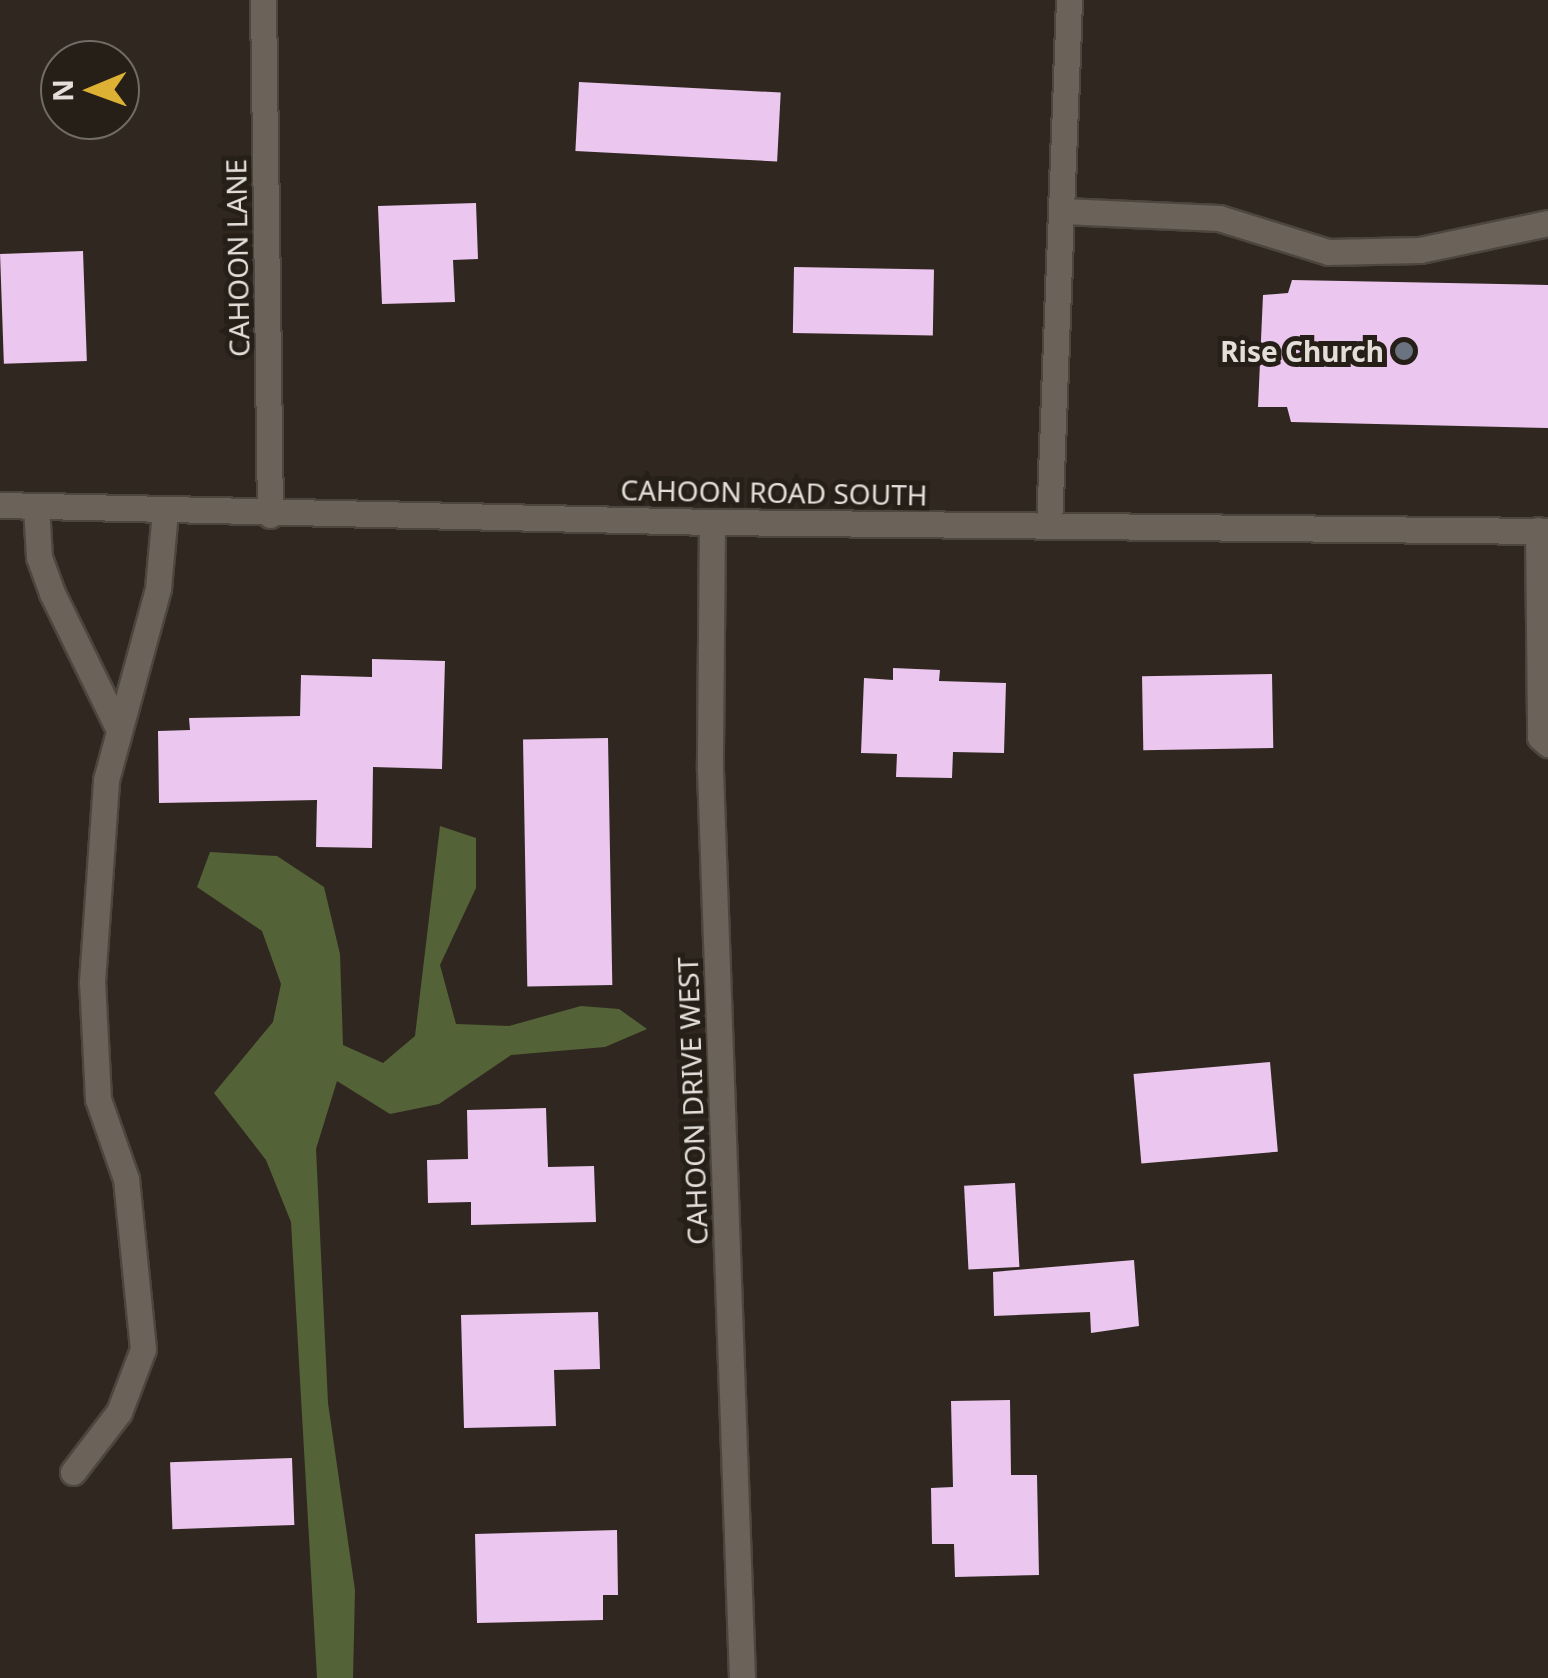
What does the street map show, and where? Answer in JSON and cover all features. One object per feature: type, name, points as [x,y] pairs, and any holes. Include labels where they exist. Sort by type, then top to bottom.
[{"type":"street","name":"CAHOON LANE","points":[[263,0],[270,515]]},
{"type":"street","points":[[1050,526],[1070,0]]},
{"type":"street","points":[[1062,211],[1219,218],[1328,252],[1420,250],[1548,222]]},
{"type":"street","name":"CAHOON ROAD SOUTH","points":[[0,505],[270,515],[1543,530]]},
{"type":"street","points":[[36,506],[39,558],[118,728]]},
{"type":"street","points":[[74,1472],[119,1412],[143,1349],[129,1197],[98,1100],[93,1033],[100,849],[118,728],[158,588],[165,511]]},
{"type":"street","name":"CAHOON DRIVE WEST","points":[[712,522],[710,770],[742,1678]]},
{"type":"street","points":[[1543,530],[1540,737],[1548,744]]},
{"type":"green space","points":[[440,826],[476,838],[476,888],[440,965],[456,1024],[509,1026],[581,1006],[619,1009],[647,1029],[605,1047],[511,1055],[439,1104],[390,1114],[337,1081],[316,1149],[328,1403],[355,1590],[353,1678],[317,1678],[291,1222],[266,1160],[214,1093],[273,1022],[281,984],[262,931],[197,887],[210,852],[277,856],[324,887],[340,954],[343,1045],[383,1063],[415,1036]]},
{"type":"building","points":[[579,82],[781,93],[777,161],[575,151]]},
{"type":"building","points":[[476,203],[478,259],[453,260],[455,302],[382,304],[378,206]]},
{"type":"building","points":[[83,251],[87,361],[4,364],[0,254]]},
{"type":"building","points":[[794,267],[934,269],[933,335],[793,333]]},
{"type":"building","name":"Rise Church","points":[[1292,280],[1548,285],[1548,428],[1291,422],[1287,407],[1258,407],[1263,295],[1288,293]]},
{"type":"building","points":[[372,659],[445,661],[442,769],[373,767],[372,848],[316,847],[317,800],[159,803],[158,731],[190,730],[189,718],[300,716],[301,675],[372,677]]},
{"type":"building","points":[[893,668],[940,670],[939,681],[1006,683],[1004,753],[953,752],[952,778],[896,777],[897,754],[861,753],[864,678],[893,680]]},
{"type":"building","points":[[1272,674],[1273,748],[1143,750],[1142,676]]},
{"type":"building","points":[[608,738],[612,985],[527,986],[523,739]]},
{"type":"building","points":[[1270,1062],[1278,1152],[1141,1164],[1134,1074]]},
{"type":"building","points":[[546,1108],[548,1167],[594,1166],[596,1222],[471,1225],[471,1202],[428,1203],[427,1160],[468,1159],[467,1110]]},
{"type":"building","points":[[1015,1183],[1019,1267],[968,1270],[964,1186]]},
{"type":"building","points":[[1134,1260],[1139,1326],[1091,1333],[1090,1312],[994,1316],[993,1272]]},
{"type":"building","points":[[598,1312],[600,1369],[554,1370],[556,1426],[464,1428],[461,1315]]},
{"type":"building","points":[[1010,1400],[1011,1475],[1037,1475],[1039,1575],[955,1577],[954,1544],[932,1544],[931,1488],[953,1487],[951,1401]]},
{"type":"building","points":[[292,1458],[294,1525],[172,1529],[170,1462]]},
{"type":"building","points":[[617,1530],[618,1595],[603,1595],[603,1620],[477,1623],[475,1534]]},
{"type":"place","name":"Rise Church","points":[[1404,351]]}]
